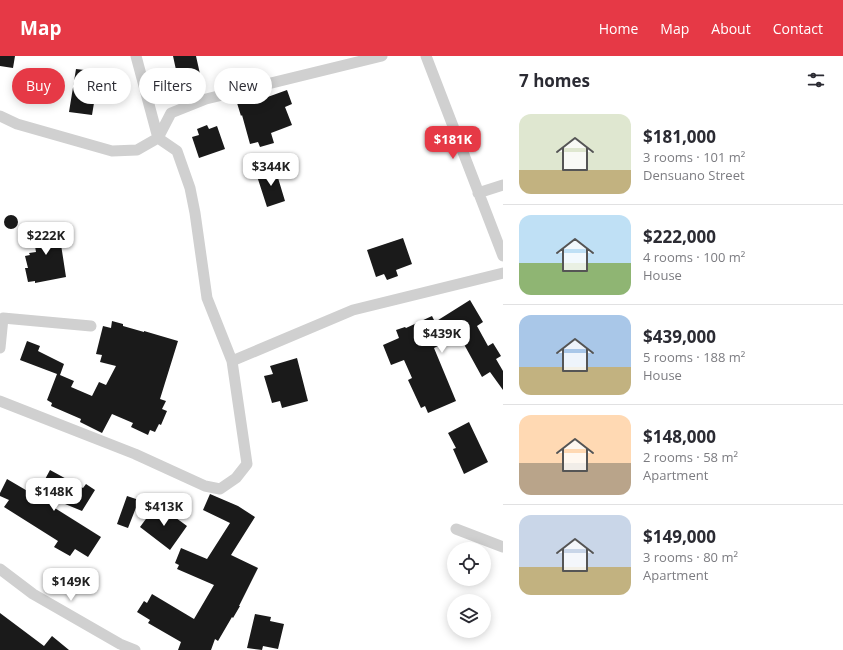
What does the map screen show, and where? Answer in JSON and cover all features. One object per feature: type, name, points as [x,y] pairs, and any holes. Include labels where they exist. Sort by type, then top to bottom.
[{"type":"street","points":[[0,401],[136,454],[205,486],[220,489],[236,478],[247,464],[232,361],[207,298],[190,188],[177,151],[158,138],[136,56]]},
{"type":"street","points":[[0,116],[17,124],[112,151],[137,150],[158,138],[171,113],[206,99],[249,87],[303,76],[382,56]]},
{"type":"street","points":[[426,56],[503,256]]},
{"type":"street","points":[[478,193],[503,185]]},
{"type":"street","points":[[232,361],[353,310],[503,273]]},
{"type":"street","points":[[0,348],[3,318],[91,326]]},
{"type":"street","points":[[456,529],[503,547]]},
{"type":"street","points":[[0,569],[33,594],[120,644],[135,650]]},
{"type":"building","points":[[0,56],[15,56],[13,68],[0,66]]},
{"type":"building","points":[[173,56],[196,56],[199,68],[176,68]]},
{"type":"building","points":[[73,87],[73,104],[94,104],[92,115],[69,112]]},
{"type":"building","points":[[287,90],[292,104],[285,107],[292,125],[271,133],[274,143],[260,147],[258,142],[250,144],[237,104],[272,104],[272,95]]},
{"type":"building","points":[[207,125],[209,129],[217,126],[225,149],[199,158],[192,137],[199,135],[197,129]]},
{"type":"building","points":[[275,168],[285,201],[267,207],[256,173]]},
{"type":"building","points":[[8,215],[14,215],[18,219],[18,225],[14,229],[8,229],[4,225],[4,219]]},
{"type":"building","points":[[58,225],[66,277],[35,283],[35,281],[28,282],[25,268],[28,268],[25,256],[30,255],[29,253],[36,252],[32,229]]},
{"type":"building","points":[[403,238],[412,264],[396,270],[398,276],[387,280],[384,274],[376,277],[367,250]]},
{"type":"building","points":[[470,300],[483,322],[477,326],[488,346],[493,343],[501,356],[496,359],[503,371],[503,390],[490,372],[482,377],[460,337],[452,342],[450,340],[434,348],[456,401],[428,413],[425,406],[421,408],[408,380],[412,378],[404,360],[391,365],[383,345],[399,338],[396,330],[406,328],[432,316],[435,322]]},
{"type":"building","points":[[112,321],[123,324],[123,326],[178,341],[160,399],[166,401],[162,409],[167,411],[161,425],[159,424],[155,432],[150,430],[148,435],[131,427],[133,423],[112,414],[102,433],[80,422],[81,419],[51,406],[52,403],[47,400],[57,374],[20,360],[27,341],[40,346],[38,351],[64,364],[60,375],[74,381],[71,387],[92,396],[99,382],[106,385],[116,366],[100,362],[102,355],[96,354],[103,326],[111,328]]},
{"type":"building","points":[[297,358],[308,401],[282,408],[280,401],[272,403],[264,376],[273,374],[270,366]]},
{"type":"building","points":[[469,422],[488,462],[464,474],[453,449],[456,448],[448,433]]},
{"type":"building","points":[[50,470],[83,488],[86,484],[95,490],[82,511],[53,499],[50,505],[101,537],[88,557],[75,549],[70,556],[54,547],[58,541],[4,507],[9,500],[0,496],[0,493],[7,479],[36,496]]},
{"type":"building","points":[[210,494],[238,506],[255,517],[231,555],[258,568],[240,606],[218,641],[215,639],[211,650],[178,650],[181,642],[148,623],[150,620],[137,612],[144,601],[147,603],[152,594],[194,619],[214,585],[177,569],[179,565],[175,563],[181,548],[207,559],[230,523],[203,510]]},
{"type":"building","points":[[127,496],[139,500],[128,528],[117,524]]},
{"type":"building","points":[[157,504],[187,526],[170,550],[140,527]]},
{"type":"building","points":[[0,613],[44,646],[52,636],[69,650],[0,650]]},
{"type":"building","points":[[255,614],[271,617],[270,621],[284,624],[278,649],[263,646],[262,650],[247,648]]}]
